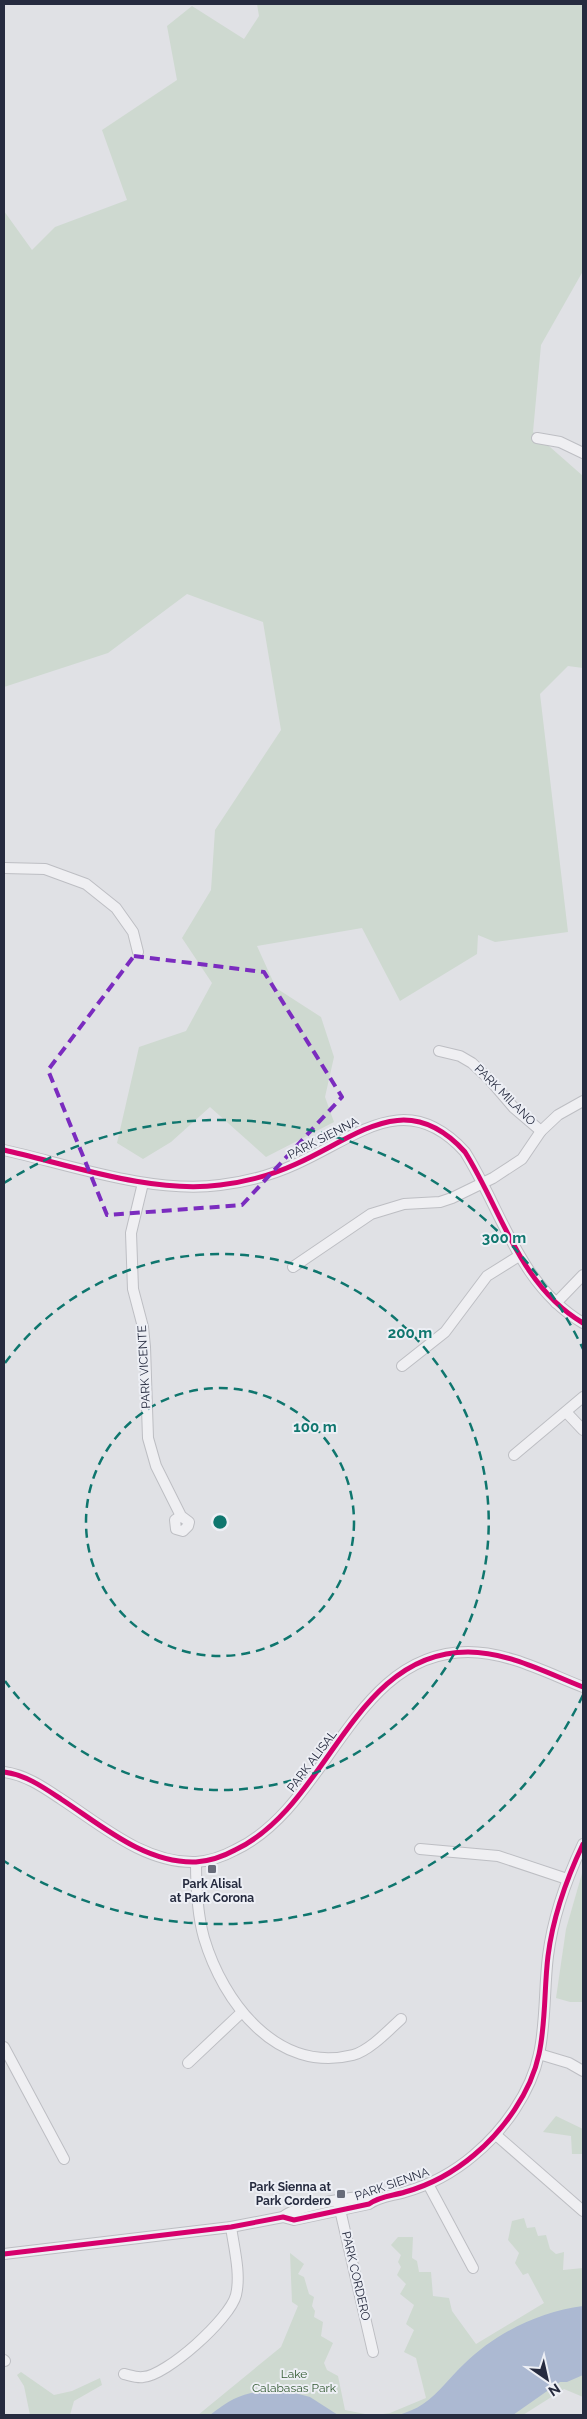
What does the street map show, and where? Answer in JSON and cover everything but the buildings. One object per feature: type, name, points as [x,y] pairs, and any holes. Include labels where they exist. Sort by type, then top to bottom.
[{"type":"street","points":[[537,438],[560,442],[583,453]]},
{"type":"street","points":[[4,868],[45,869],[86,884],[116,908],[133,932],[138,952]]},
{"type":"street","name":"PARK MILANO","points":[[439,1051],[460,1056],[472,1063],[490,1080],[514,1108],[541,1131]]},
{"type":"street","points":[[293,1267],[371,1214],[404,1204],[446,1200],[483,1184],[522,1159],[541,1131],[558,1115],[583,1101]]},
{"type":"street","name":"PARK SIENNA","points":[[4,1150],[143,1183],[182,1187],[218,1186],[251,1180],[295,1165],[368,1127],[388,1120],[421,1122],[452,1138],[465,1152],[519,1256],[537,1284],[556,1303],[583,1323]]},
{"type":"street","name":"PARK VICENTE","points":[[143,1183],[131,1233],[134,1289],[143,1326],[145,1347],[148,1438],[156,1466],[181,1516]]},
{"type":"street","points":[[402,1366],[445,1332],[487,1276],[519,1256]]},
{"type":"street","points":[[556,1303],[583,1275]]},
{"type":"street","points":[[514,1455],[583,1397]]},
{"type":"street","points":[[566,1412],[583,1430]]},
{"type":"street","name":"PARK ALISAL","points":[[4,1772],[15,1774],[36,1783],[135,1847],[161,1858],[196,1862],[224,1856],[250,1844],[270,1828],[288,1809],[379,1689],[405,1669],[431,1657],[468,1652],[500,1656],[583,1687]]},
{"type":"street","name":"PARK SIENNA","points":[[4,2254],[231,2226],[283,2217],[290,2211],[339,2206],[369,2195],[378,2198],[428,2184],[454,2170],[496,2134],[513,2112],[527,2086],[539,2054],[548,1956],[554,1920],[567,1879],[583,1844]]},
{"type":"street","points":[[420,1849],[498,1856],[567,1879]]},
{"type":"street","points":[[196,1862],[198,1914],[204,1939],[229,1994],[242,2013],[258,2030],[281,2046],[301,2054],[323,2059],[354,2055],[380,2039],[401,2019]]},
{"type":"street","points":[[188,2063],[242,2013]]},
{"type":"street","points":[[4,2047],[64,2159]]},
{"type":"street","points":[[539,2054],[569,2063],[583,2071]]},
{"type":"street","points":[[496,2134],[583,2211]]},
{"type":"street","points":[[428,2184],[473,2268]]},
{"type":"street","name":"PARK CORDERO","points":[[339,2206],[373,2352]]},
{"type":"street","points":[[124,2374],[143,2378],[156,2373],[202,2339],[227,2315],[236,2296],[238,2278],[231,2226]]},
{"type":"highlighted area","points":[[134,956],[264,972],[342,1097],[242,1205],[107,1215],[48,1070]]},
{"type":"green space","points":[[257,4],[583,4],[583,271],[541,345],[533,432],[583,476],[583,668],[568,666],[540,694],[568,932],[495,942],[478,935],[477,954],[400,1001],[362,928],[257,946],[276,988],[321,1017],[334,1057],[325,1097],[334,1122],[266,1157],[210,1107],[171,1142],[143,1159],[117,1143],[139,1047],[186,1031],[212,983],[182,938],[211,890],[215,830],[281,730],[263,622],[187,594],[108,653],[4,687],[4,211],[32,250],[55,227],[127,200],[102,130],[177,80],[167,26],[192,6],[244,39],[259,16]]},
{"type":"green space","points":[[583,1870],[583,2002],[570,2002],[556,1998],[566,1929]]},
{"type":"green space","points":[[556,2116],[583,2129],[583,2154],[572,2154],[571,2136],[543,2132]]},
{"type":"green space","points":[[524,2218],[527,2228],[535,2227],[538,2236],[546,2235],[550,2249],[556,2254],[564,2252],[563,2270],[583,2268],[583,2397],[564,2389],[523,2415],[376,2415],[390,2413],[426,2398],[416,2358],[404,2352],[414,2330],[406,2324],[414,2305],[400,2294],[406,2284],[397,2275],[401,2267],[398,2262],[401,2255],[391,2245],[398,2237],[413,2237],[412,2258],[417,2261],[419,2272],[431,2272],[433,2296],[449,2298],[452,2311],[476,2344],[544,2303],[528,2273],[523,2275],[515,2263],[519,2253],[508,2240],[512,2221]]},
{"type":"green space","name":"Lake Calabasas Park","points":[[290,2253],[304,2264],[298,2274],[304,2277],[309,2294],[314,2297],[312,2306],[315,2311],[314,2317],[323,2322],[321,2336],[333,2343],[324,2363],[327,2370],[338,2376],[345,2410],[370,2415],[198,2415],[281,2347],[298,2306],[292,2302]]},
{"type":"green space","points":[[21,2372],[54,2395],[72,2391],[100,2378],[102,2385],[74,2401],[70,2415],[30,2415],[24,2386],[17,2375]]},
{"type":"water","points":[[583,2306],[583,2375],[567,2382],[560,2382],[513,2415],[399,2415],[429,2400],[477,2353],[505,2333],[519,2325],[550,2313]]},
{"type":"water","points":[[280,2389],[310,2397],[338,2415],[210,2415],[227,2402],[243,2395]]},
{"type":"cycle path","points":[[4,1150],[139,1182],[194,1187],[239,1182],[278,1172],[361,1131],[381,1124],[402,1120],[422,1123],[443,1133],[465,1152],[527,1268],[543,1289],[561,1307],[583,1323]]},
{"type":"cycle path","points":[[4,1772],[20,1776],[41,1786],[108,1831],[141,1850],[177,1861],[196,1862],[216,1858],[231,1852],[267,1829],[295,1800],[368,1703],[396,1677],[429,1659],[468,1652],[483,1653],[527,1664],[583,1687]]},
{"type":"cycle path","points":[[4,2254],[231,2227],[283,2217],[294,2220],[369,2204],[382,2198],[424,2186],[458,2167],[496,2134],[515,2109],[530,2082],[539,2054],[543,2030],[547,1968],[553,1927],[571,1871],[583,1844]]},
{"type":"place","name":"Park Alisal at Park Corona","points":[[212,1869]]},
{"type":"place","name":"Park Sienna at Park Cordero","points":[[341,2194]]}]
